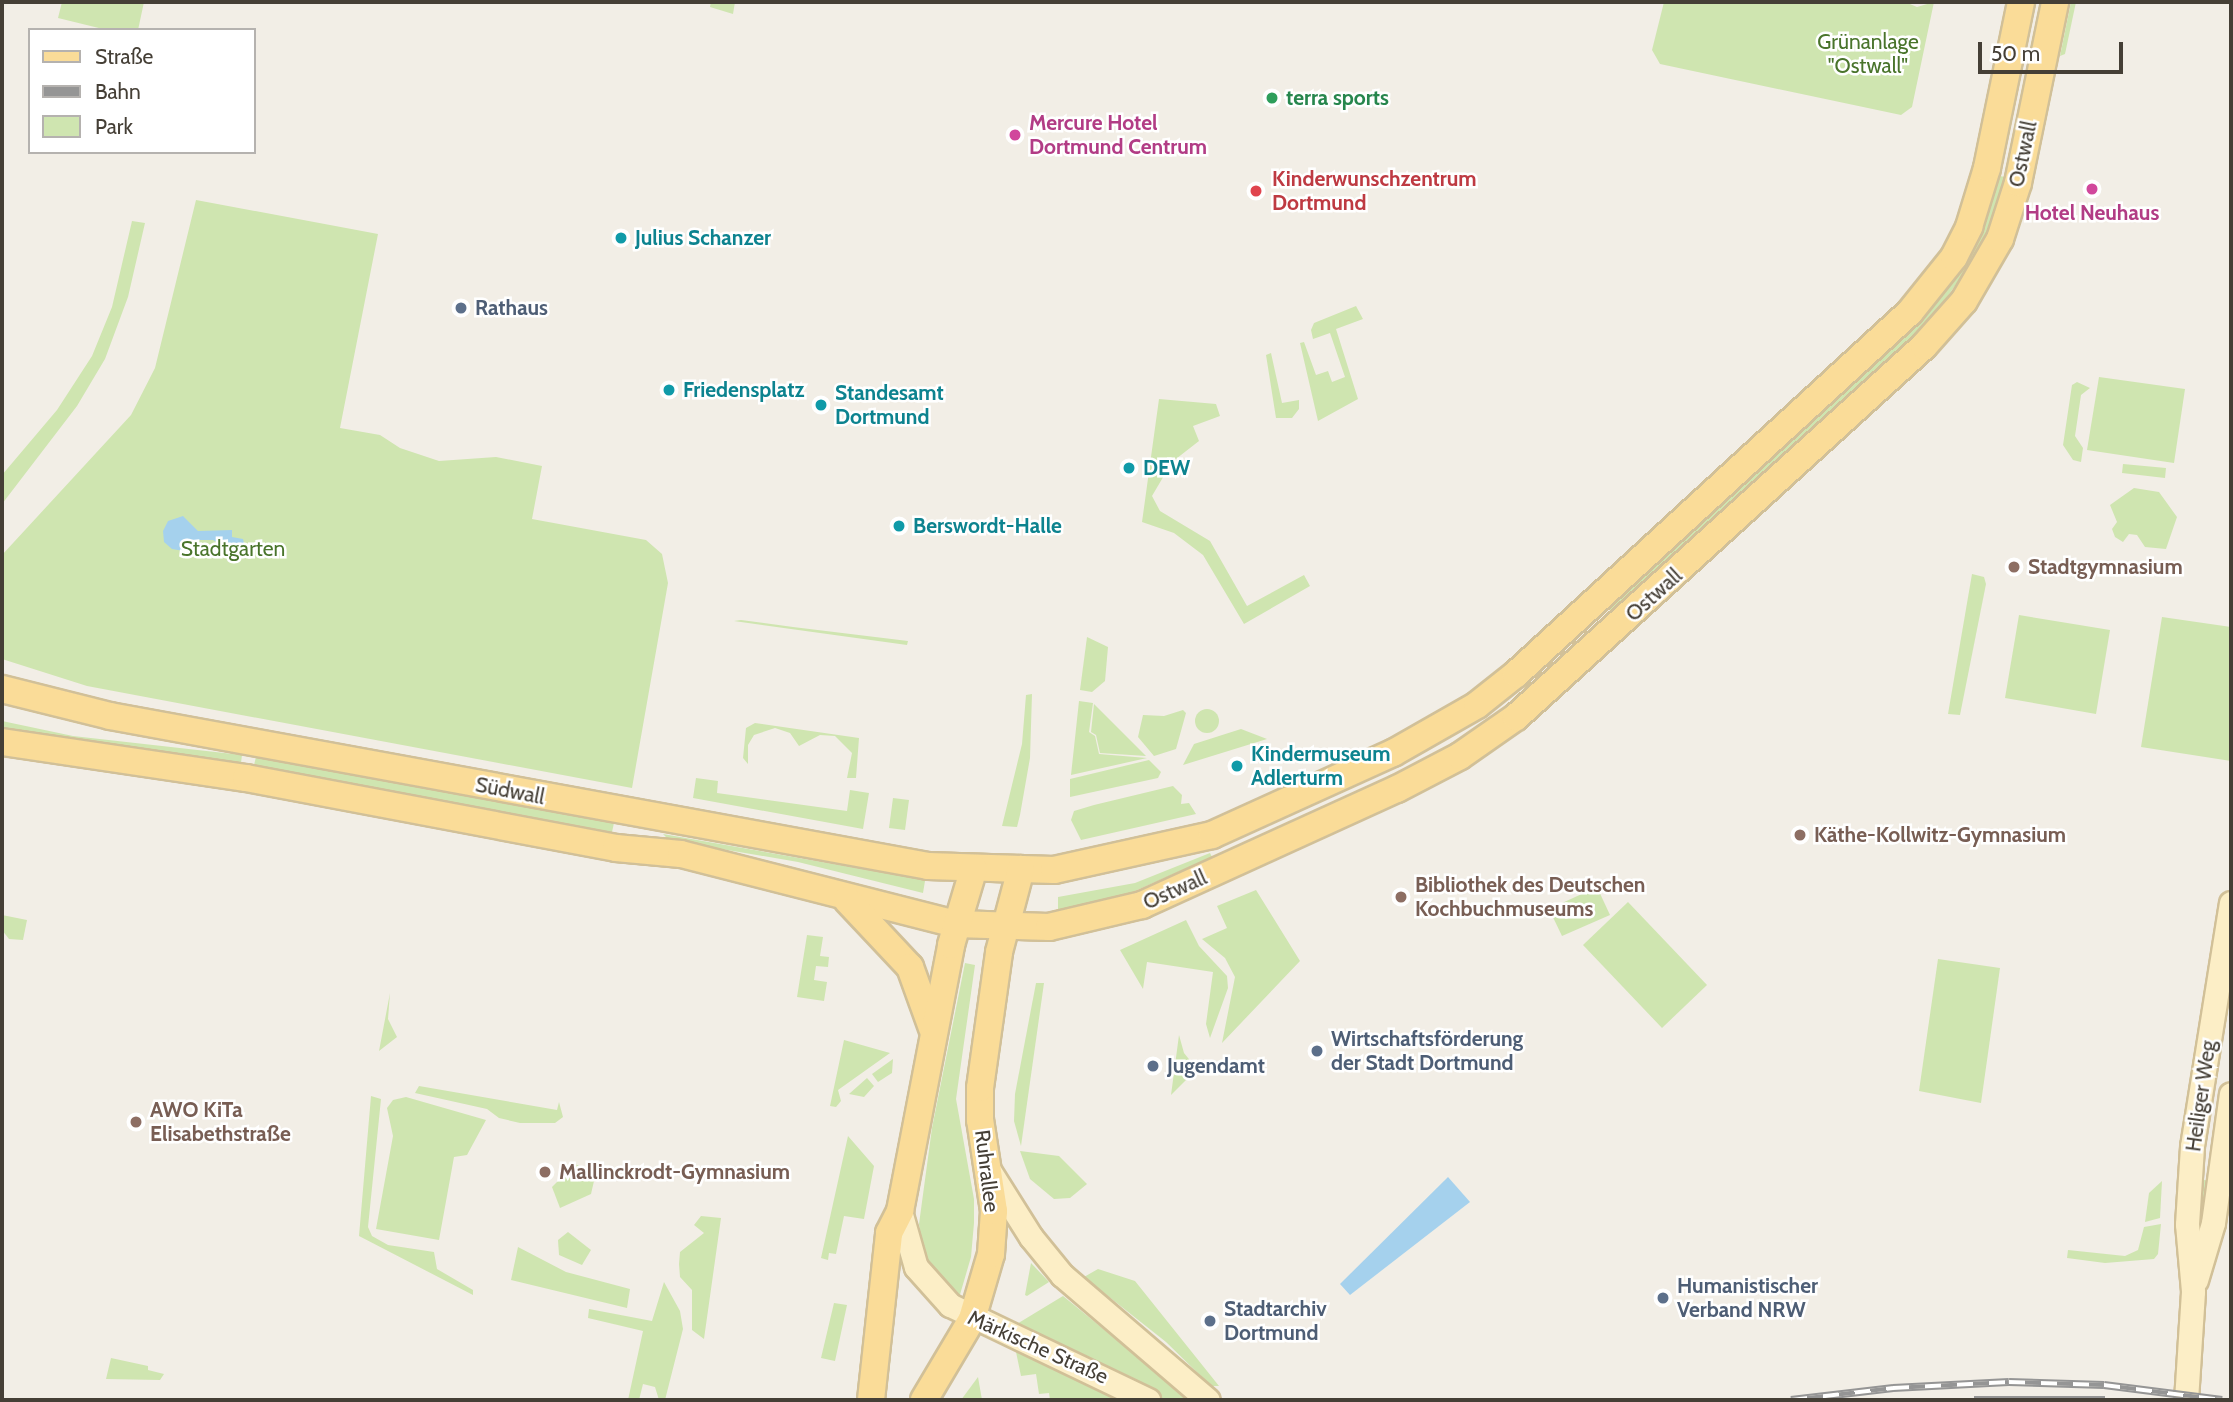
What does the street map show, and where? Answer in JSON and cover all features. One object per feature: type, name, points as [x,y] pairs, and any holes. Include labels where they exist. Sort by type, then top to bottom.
[{"type":"main road","name":"Ostwall","points":[[1021,869],[1046,871],[1092,865],[1220,832],[1436,731],[1516,674],[1910,312],[1935,284],[1969,227],[1984,183],[2021,2]]},
{"type":"main road","name":"Ostwall","points":[[1005,928],[1079,922],[1143,905],[1362,805],[1460,756],[1516,717],[1584,659],[1924,346],[1964,301],[2000,239],[2015,193],[2055,2]]},
{"type":"main road","name":"Südwall","points":[[2,689],[110,716],[902,862],[1021,869]]},
{"type":"main road","name":"Südwall","points":[[2,742],[236,776],[605,846],[681,854],[956,924],[1005,928]]},
{"type":"main road","points":[[871,1400],[889,1233],[900,1211],[933,1030],[956,924],[974,868]]},
{"type":"main road","name":"Ruhrallee","points":[[924,1400],[972,1319],[991,1254],[994,1210],[980,1088],[1005,928],[1021,869]]},
{"type":"main road","points":[[843,896],[884,934],[910,967],[933,1030]]},
{"type":"main road","name":"Heiliger Weg","points":[[2186,1400],[2193,1291],[2187,1224],[2192,1146],[2231,903]]},
{"type":"main road","name":"Heiliger Weg","points":[[2193,1291],[2213,1223],[2231,1094]]},
{"type":"main road","points":[[987,1166],[1031,1237],[1062,1275],[1209,1400]]},
{"type":"main road","name":"Märkische Straße","points":[[900,1211],[916,1267],[943,1300],[972,1319],[1148,1400]]},
{"type":"green space","points":[[62,2],[144,2],[138,28],[99,28],[58,18]]},
{"type":"green space","points":[[711,2],[735,2],[733,14],[710,7]]},
{"type":"green space","name":"Grünanlage \"Ostwall\"","points":[[1664,2],[1905,2],[1917,7],[1934,2],[1912,107],[1901,115],[1660,64],[1652,50]]},
{"type":"green space","points":[[2071,2],[2076,2],[2065,54],[2060,56]]},
{"type":"green space","points":[[1999,176],[2006,177],[1984,244],[1934,316],[1613,613],[1608,609],[1928,312],[1970,256]]},
{"type":"green space","name":"Stadtgarten","points":[[196,200],[378,234],[340,428],[380,435],[400,448],[439,461],[496,457],[542,466],[532,519],[646,540],[662,554],[668,583],[632,788],[87,686],[2,659],[2,555],[131,415],[155,368]]},
{"type":"green space","points":[[132,221],[145,223],[128,297],[105,359],[77,406],[2,504],[2,475],[57,410],[92,356],[112,307]]},
{"type":"green space","points":[[1356,306],[1363,319],[1336,329],[1358,399],[1318,421],[1300,343],[1304,342],[1316,375],[1328,371],[1332,382],[1345,377],[1330,333],[1313,339],[1311,330],[1314,323]]},
{"type":"green space","points":[[1271,353],[1282,403],[1299,400],[1299,409],[1292,418],[1276,418],[1266,355]]},
{"type":"green space","points":[[2099,377],[2185,389],[2174,463],[2087,450]]},
{"type":"green space","points":[[2077,382],[2090,388],[2081,395],[2075,436],[2083,448],[2081,462],[2073,460],[2063,445],[2072,385]]},
{"type":"green space","points":[[1159,399],[1216,404],[1220,416],[1193,426],[1199,441],[1172,462],[1152,496],[1160,511],[1210,541],[1247,606],[1304,575],[1310,586],[1244,624],[1203,555],[1174,533],[1142,522]]},
{"type":"green space","points":[[2123,464],[2166,468],[2165,478],[2122,473]]},
{"type":"green space","points":[[2134,488],[2159,492],[2177,517],[2166,549],[2145,547],[2137,535],[2129,534],[2123,542],[2115,537],[2112,529],[2117,522],[2110,505]]},
{"type":"green space","points":[[1972,574],[1984,577],[1986,584],[1960,715],[1948,714]]},
{"type":"green space","points":[[2019,615],[2110,630],[2096,714],[2005,698]]},
{"type":"green space","points":[[2162,617],[2231,627],[2231,761],[2141,747]]},
{"type":"green space","points":[[734,621],[908,641],[907,645]]},
{"type":"green space","points":[[1087,637],[1108,647],[1105,681],[1092,692],[1080,690]]},
{"type":"green space","points":[[1032,694],[1030,758],[1020,815],[1017,827],[1002,826],[1022,744],[1026,695]]},
{"type":"green space","points":[[1079,701],[1093,703],[1089,732],[1095,736],[1099,754],[1147,758],[1071,775]]},
{"type":"green space","points":[[1094,704],[1146,756],[1100,753],[1096,735],[1091,732]]},
{"type":"green space","points":[[1207,709],[1216,712],[1219,721],[1216,730],[1207,733],[1198,730],[1195,721],[1198,712]]},
{"type":"green space","points":[[1183,710],[1186,713],[1176,749],[1154,756],[1138,737],[1143,715],[1164,716]]},
{"type":"green space","points":[[2,721],[73,736],[242,755],[241,763],[2,729]]},
{"type":"green space","points":[[755,723],[859,738],[856,778],[847,778],[852,753],[835,736],[820,735],[799,746],[790,733],[775,728],[754,735],[748,745],[748,764],[743,758],[746,728]]},
{"type":"green space","points":[[1241,729],[1267,739],[1183,765],[1194,744]]},
{"type":"green space","points":[[256,757],[614,823],[612,832],[254,765]]},
{"type":"green space","points":[[1149,760],[1161,772],[1158,778],[1070,797],[1070,779]]},
{"type":"green space","points":[[696,778],[718,781],[717,793],[847,811],[850,790],[869,793],[863,829],[693,798]]},
{"type":"green space","points":[[1173,786],[1182,795],[1181,804],[1189,803],[1196,814],[1081,840],[1071,820],[1074,811]]},
{"type":"green space","points":[[893,798],[909,800],[905,830],[889,828]]},
{"type":"green space","points":[[663,834],[919,879],[925,881],[923,893],[798,862],[669,840]]},
{"type":"green space","points":[[1210,853],[1212,857],[1119,898],[1058,910],[1058,897],[1135,883]]},
{"type":"green space","points":[[1597,887],[1610,915],[1562,936],[1549,909]]},
{"type":"green space","points":[[1256,890],[1300,961],[1222,1043],[1235,977],[1225,958],[1202,939],[1227,928],[1217,906]]},
{"type":"green space","points":[[1628,902],[1707,985],[1662,1028],[1583,945]]},
{"type":"green space","points":[[2,915],[27,920],[23,940],[9,939],[2,930]]},
{"type":"green space","points":[[1186,920],[1199,946],[1227,976],[1228,988],[1210,1038],[1206,1024],[1213,972],[1147,962],[1143,989],[1120,950]]},
{"type":"green space","points":[[807,935],[823,937],[820,956],[829,957],[828,967],[816,966],[814,980],[827,982],[824,1001],[797,997]]},
{"type":"green space","points":[[1938,959],[2000,968],[1981,1103],[1919,1091]]},
{"type":"green space","points":[[965,963],[975,965],[956,1099],[974,1199],[974,1223],[971,1257],[959,1298],[937,1277],[923,1252],[919,1224],[932,1128]]},
{"type":"green space","points":[[1036,983],[1044,983],[1021,1146],[1014,1121],[1015,1094]]},
{"type":"green space","points":[[390,993],[388,1019],[397,1037],[379,1051]]},
{"type":"green space","points":[[1179,1035],[1184,1053],[1197,1069],[1171,1095]]},
{"type":"green space","points":[[844,1040],[890,1053],[838,1090],[841,1101],[836,1107],[830,1106]]},
{"type":"green space","points":[[893,1059],[892,1073],[878,1082],[872,1074]]},
{"type":"green space","points":[[867,1078],[874,1086],[864,1097],[849,1094]]},
{"type":"green space","points":[[419,1086],[557,1110],[559,1102],[563,1117],[555,1123],[520,1123],[499,1118],[487,1109],[415,1093]]},
{"type":"green space","points":[[371,1096],[381,1099],[368,1227],[372,1236],[388,1245],[434,1252],[437,1269],[473,1290],[473,1295],[359,1236]]},
{"type":"green space","points":[[406,1097],[486,1120],[467,1155],[454,1157],[439,1240],[376,1229],[393,1136],[387,1108],[393,1100]]},
{"type":"green space","points":[[848,1136],[874,1166],[864,1219],[844,1216],[836,1254],[829,1253],[828,1260],[821,1258]]},
{"type":"green space","points":[[1020,1151],[1059,1156],[1087,1184],[1070,1198],[1054,1199],[1030,1179]]},
{"type":"green space","points":[[575,1164],[590,1171],[594,1181],[591,1194],[560,1208],[552,1187]]},
{"type":"green space","points":[[2200,1179],[2209,1181],[2200,1243],[2193,1243]]},
{"type":"green space","points":[[2162,1181],[2160,1218],[2145,1222],[2149,1193]]},
{"type":"green space","points":[[701,1216],[721,1218],[704,1339],[692,1330],[692,1290],[680,1277],[679,1264],[680,1252],[704,1233],[694,1225]]},
{"type":"green space","points":[[2161,1224],[2158,1254],[2154,1259],[2105,1263],[2067,1258],[2068,1250],[2125,1256],[2138,1250],[2144,1227]]},
{"type":"green space","points":[[568,1232],[591,1250],[582,1265],[559,1255],[558,1240]]},
{"type":"green space","points":[[518,1247],[566,1272],[630,1289],[627,1308],[511,1280]]},
{"type":"green space","points":[[1031,1263],[1049,1282],[1027,1296],[1025,1295]]},
{"type":"green space","points":[[1098,1269],[1135,1281],[1219,1386],[1211,1386],[1166,1342],[1084,1277]]},
{"type":"green space","points":[[664,1282],[680,1311],[683,1329],[665,1400],[659,1400],[655,1387],[643,1384],[639,1400],[628,1400],[643,1331],[588,1318],[589,1309],[652,1321]]},
{"type":"green space","points":[[1063,1296],[1189,1400],[1164,1400],[1118,1372],[1012,1327]]},
{"type":"green space","points":[[834,1303],[847,1305],[835,1361],[821,1358]]},
{"type":"green space","points":[[1016,1352],[1092,1380],[1130,1400],[1050,1400],[1049,1393],[1039,1394],[1036,1374],[1021,1376]]},
{"type":"green space","points":[[111,1358],[148,1366],[148,1370],[164,1374],[160,1380],[106,1379]]},
{"type":"green space","points":[[978,1377],[982,1400],[961,1400]]},
{"type":"water","points":[[183,516],[198,531],[232,530],[232,537],[243,539],[245,547],[236,553],[213,540],[197,540],[184,551],[172,549],[164,542],[163,531],[168,521]]},
{"type":"water","points":[[1448,1177],[1470,1202],[1350,1295],[1340,1284]]},
{"type":"railway","points":[[1791,1400],[1893,1388],[2009,1382],[2104,1385],[2222,1400]]},
{"type":"railway","points":[[1974,1400],[2105,1400]]},
{"type":"place","name":"terra sports","points":[[1272,98]]},
{"type":"place","name":"Mercure Hotel Dortmund Centrum","points":[[1015,135]]},
{"type":"place","name":"Hotel Neuhaus","points":[[2092,189]]},
{"type":"place","name":"Kinderwunschzentrum Dortmund","points":[[1256,191]]},
{"type":"place","name":"Julius Schanzer","points":[[621,238]]},
{"type":"place","name":"Rathaus","points":[[461,308]]},
{"type":"place","name":"Friedensplatz","points":[[669,390]]},
{"type":"place","name":"Standesamt Dortmund","points":[[821,405]]},
{"type":"place","name":"DEW","points":[[1129,468]]},
{"type":"place","name":"Berswordt-Halle","points":[[899,526]]},
{"type":"place","name":"Stadtgymnasium","points":[[2014,567]]},
{"type":"place","name":"Kindermuseum Adlerturm","points":[[1237,766]]},
{"type":"place","name":"Käthe-Kollwitz-Gymnasium","points":[[1800,835]]},
{"type":"place","name":"Bibliothek des Deutschen Kochbuchmuseums","points":[[1401,897]]},
{"type":"place","name":"Wirtschaftsförderung der Stadt Dortmund","points":[[1317,1051]]},
{"type":"place","name":"Jugendamt","points":[[1153,1066]]},
{"type":"place","name":"AWO KiTa Elisabethstraße","points":[[136,1122]]},
{"type":"place","name":"Mallinckrodt-Gymnasium","points":[[545,1172]]},
{"type":"place","name":"Humanistischer Verband NRW","points":[[1663,1298]]},
{"type":"place","name":"Stadtarchiv Dortmund","points":[[1210,1321]]}]
